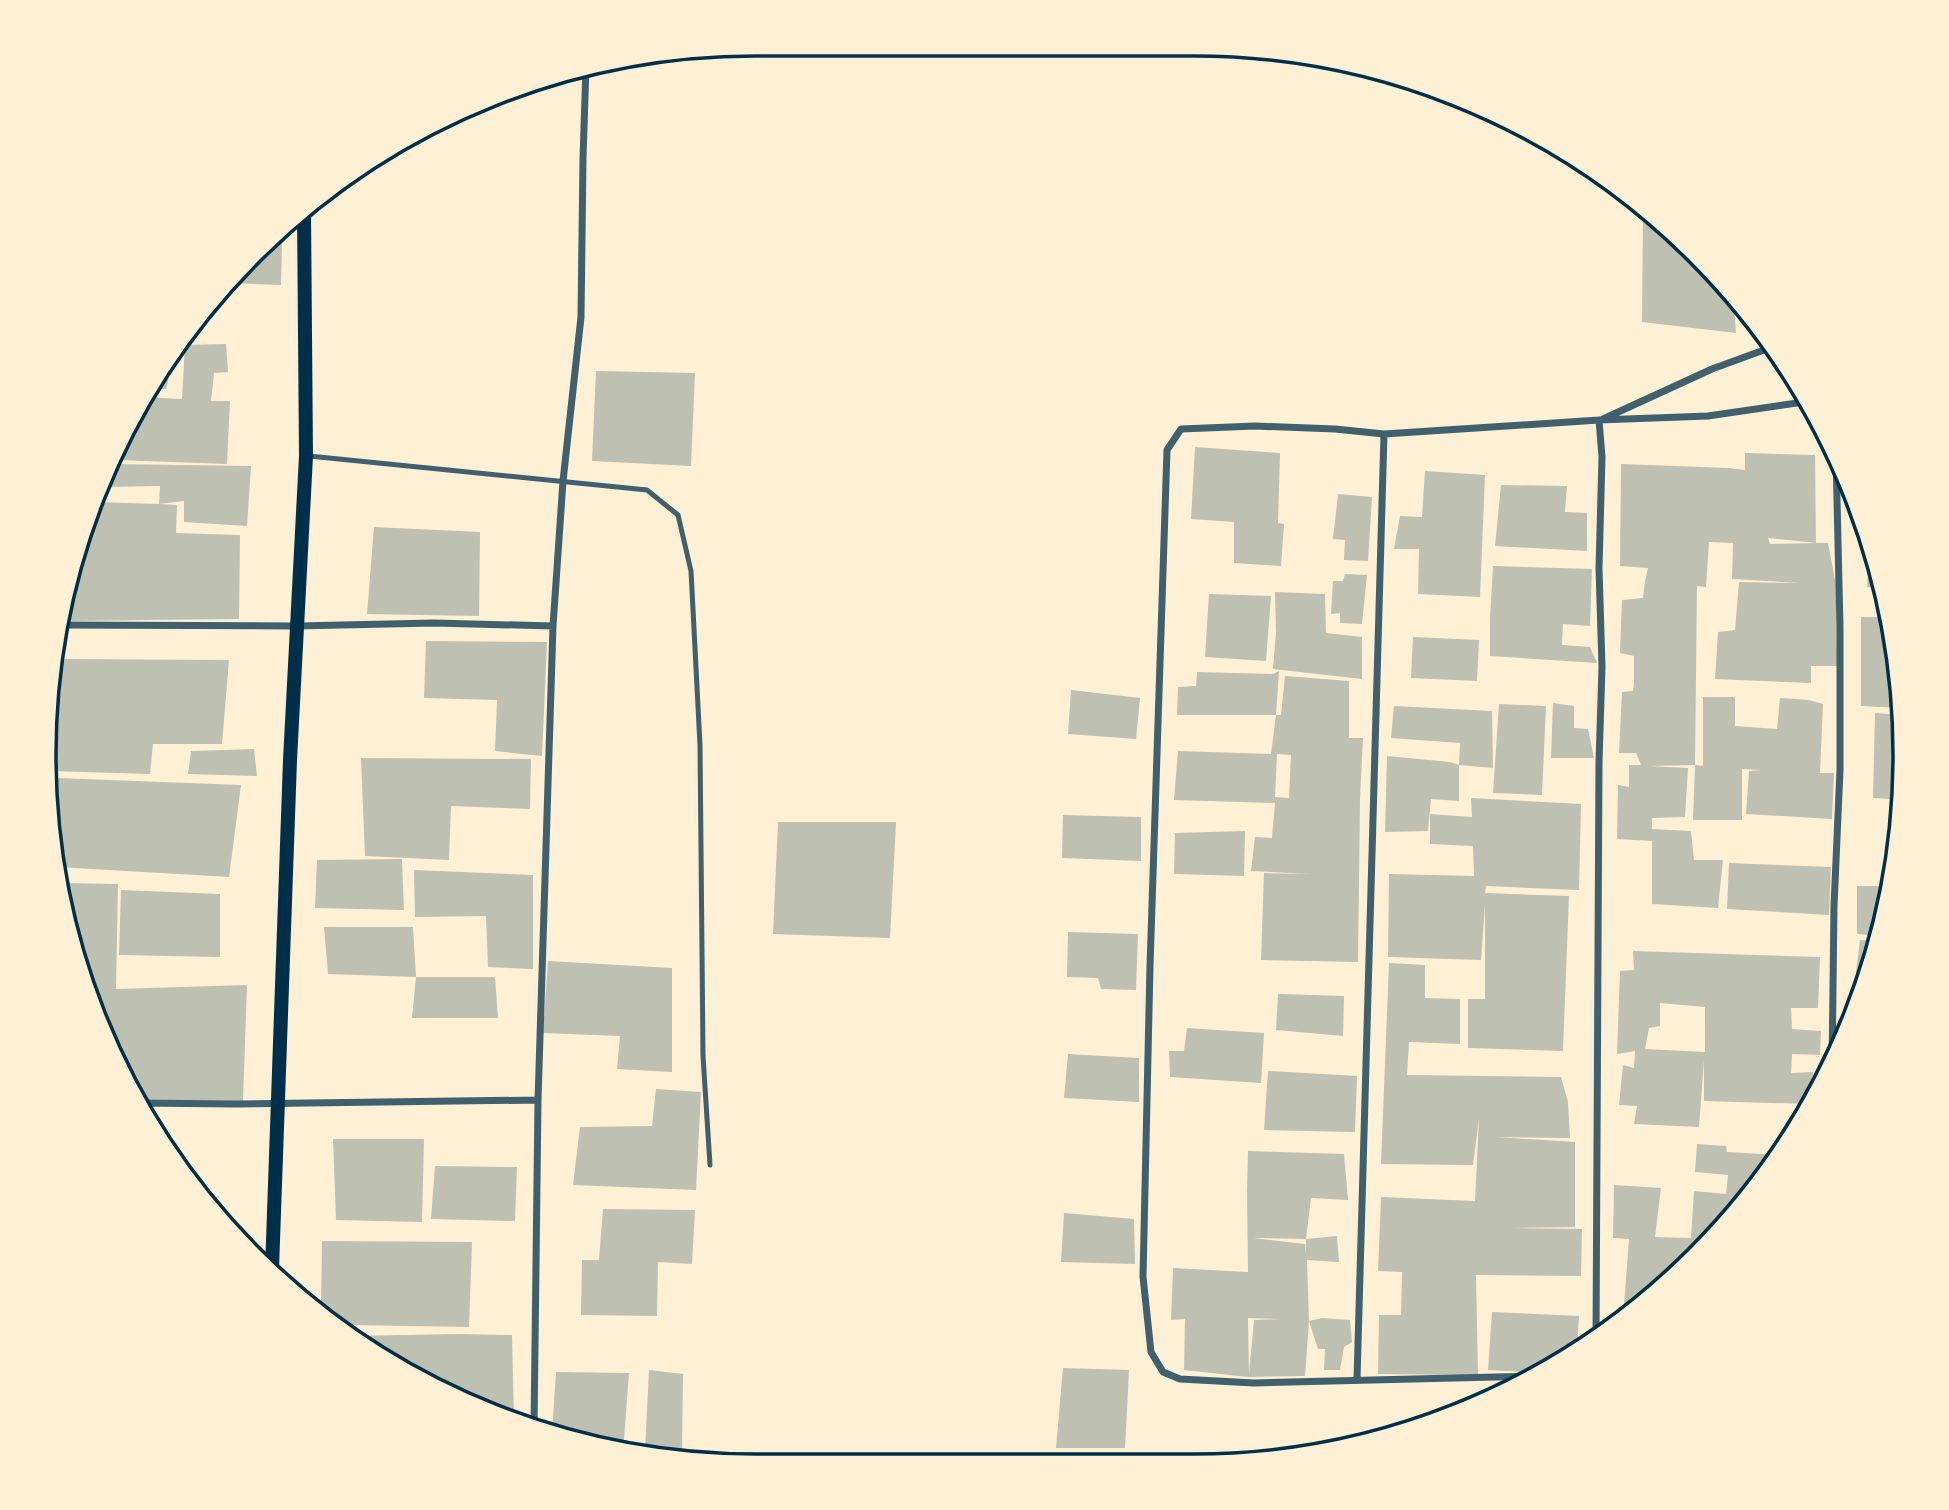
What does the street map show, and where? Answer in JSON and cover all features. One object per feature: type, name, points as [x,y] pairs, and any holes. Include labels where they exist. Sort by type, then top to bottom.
[{"type":"main road","points":[[272,1260],[296,626],[306,456],[304,221]]},
{"type":"street","points":[[534,1418],[538,1100],[553,626],[563,481],[581,317],[586,77]]},
{"type":"street","points":[[1599,420],[1712,369],[1763,349]]},
{"type":"street","points":[[1513,1376],[1254,1383],[1180,1380],[1163,1373],[1151,1352],[1143,1278],[1167,450],[1181,429],[1255,426],[1384,434],[1708,416],[1797,403]]},
{"type":"street","points":[[1596,1326],[1602,667],[1599,568],[1602,457],[1599,420]]},
{"type":"street","points":[[1357,1379],[1384,434]]},
{"type":"street","points":[[1832,1039],[1834,906],[1840,770],[1837,480]]},
{"type":"street","points":[[68,625],[296,626],[433,623],[553,626]]},
{"type":"street","points":[[149,1103],[538,1100]]},
{"type":"lane","points":[[306,456],[647,490],[678,515],[691,571],[700,745],[703,1056],[710,1165]]},
{"type":"building","points":[[1643,219],[1688,261],[1734,311],[1736,333],[1642,322]]},
{"type":"building","points":[[282,241],[281,285],[239,283],[261,261]]},
{"type":"building","points":[[226,344],[228,372],[214,373],[211,401],[230,401],[227,464],[122,460],[155,398],[182,399],[185,351],[189,345]]},
{"type":"building","points":[[596,371],[695,373],[691,466],[592,461]]},
{"type":"building","points":[[170,374],[166,389],[160,389]]},
{"type":"building","points":[[1195,447],[1280,453],[1278,523],[1284,524],[1281,566],[1234,563],[1234,522],[1191,519]]},
{"type":"building","points":[[1745,453],[1815,455],[1816,543],[1828,543],[1836,585],[1837,666],[1811,666],[1811,683],[1715,679],[1718,632],[1735,630],[1739,582],[1800,583],[1732,579],[1733,543],[1709,542],[1706,587],[1697,586],[1695,765],[1649,766],[1688,768],[1685,817],[1652,818],[1652,829],[1691,831],[1694,860],[1723,860],[1718,908],[1652,904],[1652,841],[1617,839],[1618,785],[1629,787],[1629,765],[1641,765],[1636,753],[1619,753],[1622,692],[1633,691],[1634,682],[1634,656],[1620,653],[1622,600],[1643,598],[1648,568],[1620,566],[1621,464],[1745,470]],"holes":[[[1768,538],[1816,543],[1770,544]]]},
{"type":"building","points":[[120,464],[251,466],[247,526],[184,522],[184,501],[159,504],[160,486],[110,487]]},
{"type":"building","points":[[1425,471],[1485,475],[1480,597],[1418,594],[1419,549],[1394,549],[1400,516],[1422,517]]},
{"type":"building","points":[[1501,485],[1567,486],[1565,512],[1587,513],[1587,551],[1495,546]]},
{"type":"building","points":[[1338,494],[1372,497],[1368,561],[1344,560],[1345,540],[1333,539]]},
{"type":"building","points":[[104,502],[177,505],[176,533],[240,535],[239,619],[69,621],[80,574]]},
{"type":"building","points":[[374,527],[480,532],[479,616],[367,614]]},
{"type":"building","points":[[1493,566],[1592,569],[1590,626],[1563,624],[1562,645],[1590,647],[1597,663],[1490,656]]},
{"type":"building","points":[[1868,571],[1872,587],[1867,587]]},
{"type":"building","points":[[1345,574],[1367,575],[1362,624],[1340,623],[1340,613],[1331,614],[1333,581],[1343,581]]},
{"type":"building","points":[[1275,592],[1325,594],[1326,633],[1362,637],[1362,679],[1273,669]]},
{"type":"building","points":[[1209,594],[1271,596],[1266,661],[1205,657]]},
{"type":"building","points":[[1861,617],[1880,617],[1892,708],[1861,706]]},
{"type":"building","points":[[1413,637],[1479,640],[1477,681],[1411,678]]},
{"type":"building","points":[[426,641],[547,642],[542,756],[495,751],[497,700],[424,698]]},
{"type":"building","points":[[63,659],[229,660],[222,744],[153,744],[150,774],[56,771],[57,709]]},
{"type":"building","points":[[1279,671],[1276,715],[1177,715],[1178,687],[1196,686],[1197,672],[1273,674]]},
{"type":"building","points":[[1285,676],[1349,681],[1349,738],[1363,738],[1358,962],[1261,960],[1264,873],[1311,874],[1251,871],[1255,837],[1272,838],[1275,803],[1174,800],[1178,751],[1271,754],[1276,715],[1281,715]],"holes":[[[1277,754],[1291,755],[1289,798],[1275,797]]]},
{"type":"building","points":[[1071,690],[1140,698],[1136,739],[1068,734]]},
{"type":"building","points":[[1703,697],[1735,697],[1735,726],[1777,729],[1780,698],[1823,704],[1820,773],[1834,773],[1832,819],[1746,814],[1749,771],[1761,770],[1742,769],[1742,820],[1693,820],[1695,765],[1703,766]]},
{"type":"building","points":[[1553,703],[1574,706],[1574,728],[1588,729],[1594,758],[1551,758]]},
{"type":"building","points":[[1499,704],[1546,706],[1542,795],[1493,793]]},
{"type":"building","points":[[1394,706],[1492,711],[1493,768],[1459,765],[1460,743],[1391,738]]},
{"type":"building","points":[[1875,713],[1892,714],[1892,799],[1873,798]]},
{"type":"building","points":[[254,749],[257,776],[188,774],[191,751]]},
{"type":"building","points":[[1387,756],[1459,765],[1459,801],[1431,799],[1428,831],[1385,832]]},
{"type":"building","points":[[361,758],[531,759],[530,809],[451,806],[449,860],[365,856]]},
{"type":"building","points":[[57,778],[241,785],[229,877],[65,867]]},
{"type":"building","points":[[1471,798],[1581,804],[1579,890],[1486,886],[1485,893],[1569,896],[1563,1051],[1468,1048],[1468,999],[1485,999],[1485,905],[1481,960],[1388,957],[1389,874],[1474,876],[1473,846],[1430,844],[1430,814],[1472,817]]},
{"type":"building","points":[[1063,815],[1141,817],[1141,861],[1062,858]]},
{"type":"building","points":[[778,822],[896,822],[890,938],[773,934]]},
{"type":"building","points":[[1245,831],[1244,876],[1174,874],[1175,833]]},
{"type":"building","points":[[402,859],[404,910],[315,908],[317,860]]},
{"type":"building","points":[[1729,863],[1831,867],[1829,915],[1727,909]]},
{"type":"building","points":[[414,870],[533,875],[533,969],[488,967],[486,916],[415,917]]},
{"type":"building","points":[[68,883],[118,884],[116,989],[247,985],[243,1101],[148,1100],[128,1064],[93,980]]},
{"type":"building","points":[[1857,886],[1881,886],[1869,935],[1857,934]]},
{"type":"building","points":[[121,890],[220,894],[220,957],[119,955]]},
{"type":"building","points":[[324,927],[413,927],[416,977],[328,974]]},
{"type":"building","points":[[1068,932],[1138,934],[1136,990],[1101,989],[1098,978],[1067,977]]},
{"type":"building","points":[[1860,940],[1868,940],[1858,973]]},
{"type":"building","points":[[1633,951],[1820,957],[1818,1008],[1791,1008],[1792,1029],[1821,1031],[1820,1055],[1792,1054],[1791,1073],[1813,1072],[1812,1080],[1799,1104],[1704,1101],[1704,1060],[1699,1127],[1634,1124],[1637,1106],[1619,1105],[1623,1065],[1634,1068],[1635,1051],[1617,1054],[1620,971],[1634,970]],"holes":[[[1660,1003],[1705,1007],[1705,1052],[1645,1049],[1649,1028],[1660,1026]]]},
{"type":"building","points":[[548,961],[672,968],[672,1072],[617,1069],[620,1036],[543,1033]]},
{"type":"building","points":[[1389,963],[1425,965],[1425,998],[1460,999],[1460,1044],[1409,1042],[1407,1075],[1561,1077],[1568,1102],[1570,1138],[1496,1137],[1575,1142],[1575,1227],[1508,1228],[1582,1229],[1581,1276],[1476,1275],[1478,1375],[1378,1374],[1379,1315],[1401,1315],[1402,1272],[1378,1271],[1381,1197],[1475,1201],[1479,1118],[1473,1165],[1381,1164]]},
{"type":"building","points":[[416,977],[495,977],[498,1018],[412,1018]]},
{"type":"building","points":[[1278,994],[1344,996],[1343,1036],[1276,1030]]},
{"type":"building","points":[[1187,1028],[1264,1033],[1261,1083],[1170,1077],[1169,1051],[1184,1051]]},
{"type":"building","points":[[1068,1054],[1139,1058],[1139,1102],[1064,1098]]},
{"type":"building","points":[[1268,1071],[1357,1076],[1355,1132],[1264,1130]]},
{"type":"building","points":[[656,1089],[701,1092],[696,1190],[573,1185],[580,1127],[652,1126]]},
{"type":"building","points":[[333,1139],[424,1139],[422,1222],[336,1220]]},
{"type":"building","points":[[1697,1144],[1726,1146],[1727,1152],[1767,1154],[1720,1216],[1655,1281],[1624,1307],[1629,1239],[1613,1238],[1614,1185],[1661,1188],[1655,1237],[1691,1238],[1694,1191],[1726,1194],[1728,1175],[1695,1172]]},
{"type":"building","points":[[1248,1151],[1344,1154],[1348,1200],[1311,1198],[1306,1239],[1337,1236],[1339,1262],[1307,1260],[1309,1321],[1305,1376],[1248,1377],[1184,1370],[1185,1319],[1171,1320],[1173,1268],[1248,1272]],"holes":[[[1253,1238],[1306,1239],[1306,1254],[1305,1244]],[[1248,1318],[1281,1319],[1254,1320],[1249,1374]]]},
{"type":"building","points":[[435,1166],[517,1167],[515,1221],[431,1219]]},
{"type":"building","points":[[603,1209],[695,1210],[692,1264],[658,1262],[657,1316],[581,1315],[582,1260],[599,1260]]},
{"type":"building","points":[[1064,1213],[1134,1219],[1135,1264],[1061,1262]]},
{"type":"building","points":[[322,1241],[472,1242],[469,1327],[351,1325],[321,1303]]},
{"type":"building","points":[[1492,1312],[1579,1316],[1578,1339],[1544,1360],[1522,1372],[1488,1370]]},
{"type":"building","points":[[1322,1318],[1350,1320],[1352,1342],[1344,1347],[1340,1370],[1324,1370],[1325,1349],[1318,1349],[1309,1321]]},
{"type":"building","points":[[512,1335],[514,1411],[446,1382],[367,1336]]},
{"type":"building","points":[[1063,1368],[1129,1370],[1125,1448],[1056,1448]]},
{"type":"building","points":[[649,1370],[683,1374],[682,1450],[645,1445]]},
{"type":"building","points":[[556,1372],[629,1373],[624,1442],[553,1424]]}]
